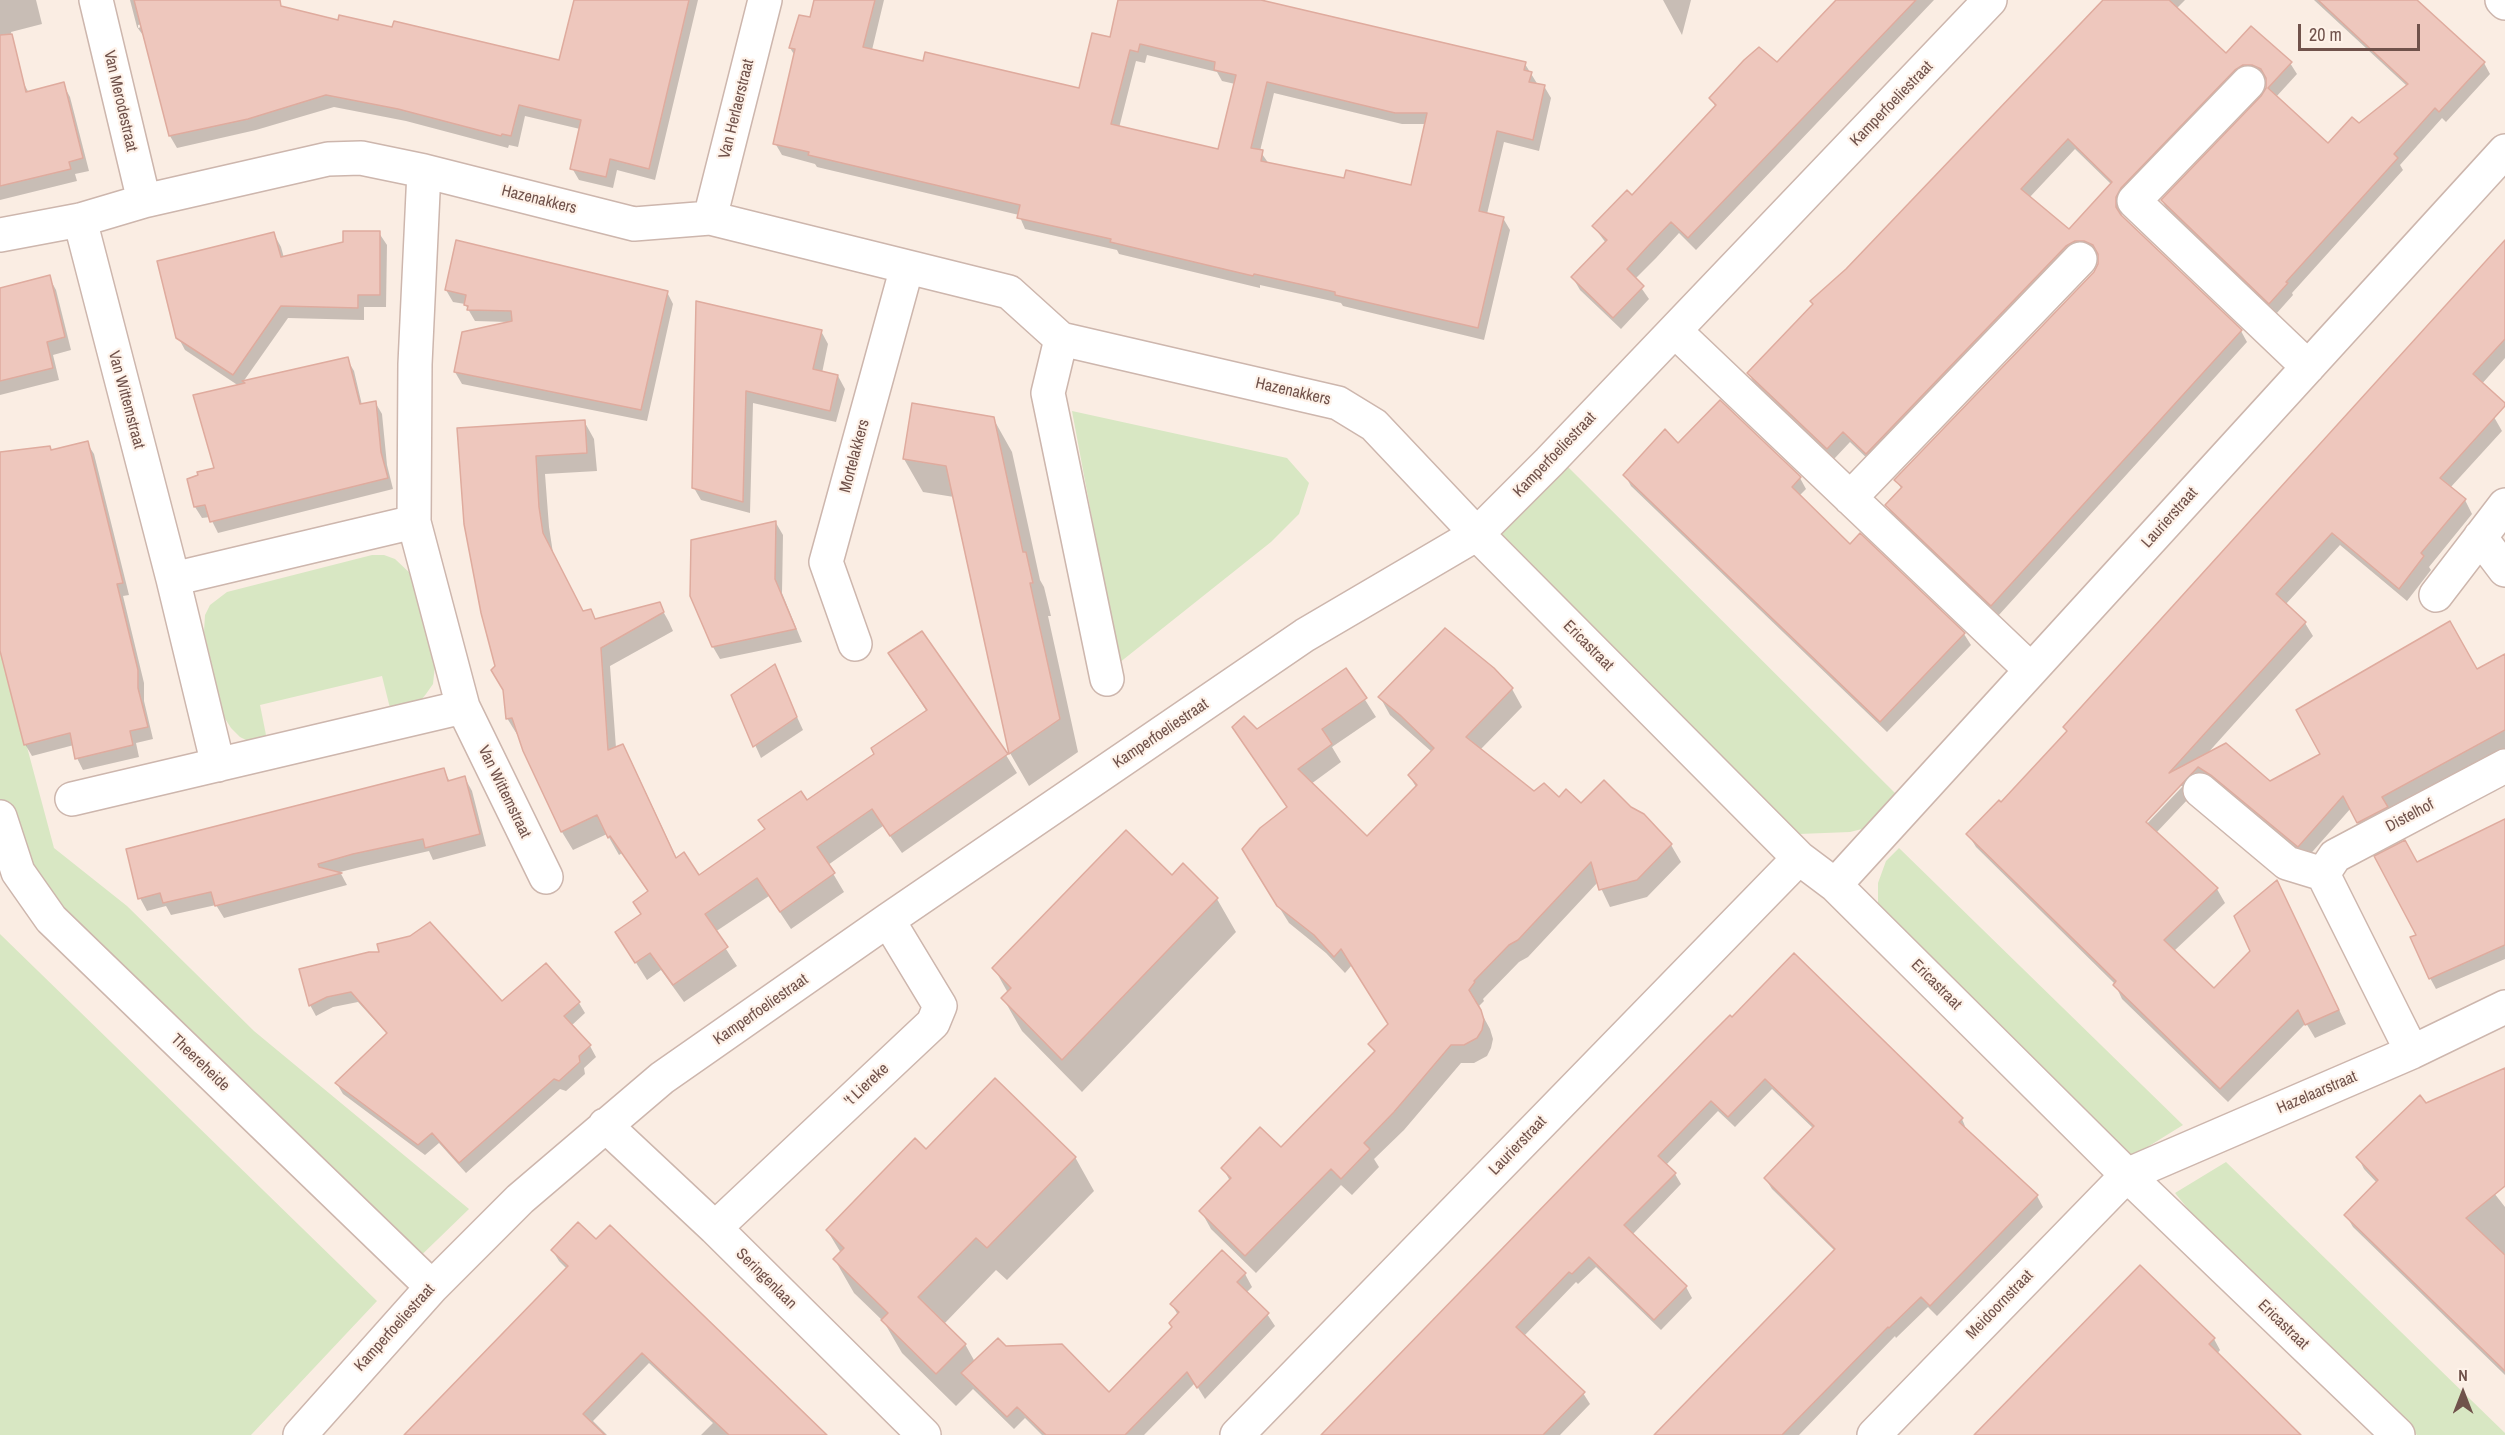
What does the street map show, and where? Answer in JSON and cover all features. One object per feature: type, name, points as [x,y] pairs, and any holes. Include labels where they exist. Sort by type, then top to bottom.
[{"type":"street","name":"Van Merodestraat","points":[[96,0],[144,201]]},
{"type":"street","name":"Van Herlaerstraat","points":[[710,218],[765,0]]},
{"type":"street","name":"Kamperfoeliestraat","points":[[300,1435],[432,1287],[520,1199],[662,1078],[888,920],[1305,635],[1477,534],[1675,331],[1990,0]]},
{"type":"street","points":[[2248,83],[2134,201],[2308,367]]},
{"type":"street","name":"Laurierstraat","points":[[1835,885],[2505,151]]},
{"type":"street","name":"Hazenakkers","points":[[0,235],[80,220],[144,201],[328,159],[361,158],[424,171],[634,224],[710,218],[1009,292],[1062,339],[1338,403],[1374,425],[1477,534]]},
{"type":"street","name":"Van Wittemstraat","points":[[424,171],[415,364],[414,522],[463,706],[546,877]]},
{"type":"street","name":"Van Wittemstraat","points":[[80,220],[173,579],[218,765]]},
{"type":"street","points":[[1850,498],[2079,259]]},
{"type":"street","name":"Mortelakkers","points":[[855,644],[826,562],[907,267]]},
{"type":"street","points":[[1675,331],[2031,670]]},
{"type":"street","points":[[1062,339],[1048,393],[1107,679]]},
{"type":"street","points":[[2436,595],[2505,505]]},
{"type":"street","points":[[173,579],[414,522]]},
{"type":"street","name":"Ericastraat","points":[[1477,534],[1799,858],[1835,885],[2127,1175],[2398,1435]]},
{"type":"street","points":[[2480,537],[2505,570]]},
{"type":"street","points":[[72,799],[463,706]]},
{"type":"street","name":"Distelhof","points":[[2323,874],[2335,856],[2505,766]]},
{"type":"street","points":[[2200,790],[2287,863],[2323,874],[2412,1052]]},
{"type":"street","name":"Theereheide","points":[[0,817],[18,872],[51,919],[432,1287]]},
{"type":"street","name":"Laurierstraat","points":[[1237,1435],[1799,858]]},
{"type":"street","name":"'t Liereke","points":[[715,1228],[933,1023],[940,1006],[888,920]]},
{"type":"street","name":"Hazelaarstraat","points":[[2127,1175],[2412,1052],[2505,1007]]},
{"type":"street","name":"Seringenlaan","points":[[605,1125],[715,1228],[924,1435]]},
{"type":"street","name":"Meidoornstraat","points":[[1874,1435],[2127,1175]]},
{"type":"green space","points":[[1072,411],[1287,458],[1309,483],[1299,514],[1271,542],[1119,663]]},
{"type":"green space","points":[[1567,466],[1896,794],[1866,828],[1850,832],[1799,834],[1498,538]]},
{"type":"green space","points":[[372,555],[384,555],[395,559],[412,575],[435,665],[433,684],[426,694],[422,699],[390,708],[382,676],[260,705],[267,740],[252,743],[240,737],[224,717],[204,632],[205,615],[210,605],[227,592]]},
{"type":"green space","points":[[0,646],[54,848],[127,906],[254,1031],[469,1209],[405,1271],[16,892],[0,823]]},
{"type":"green space","points":[[1899,848],[2183,1125],[2133,1156],[1934,966],[1878,911],[1878,883],[1886,861]]},
{"type":"green space","points":[[0,934],[377,1301],[251,1435],[0,1435]]},
{"type":"green space","points":[[2226,1162],[2505,1435],[2417,1435],[2201,1225],[2175,1193]]},
{"type":"building","points":[[134,0],[280,0],[281,6],[338,20],[339,15],[392,27],[394,21],[559,60],[574,0],[689,0],[649,169],[610,159],[606,177],[570,169],[581,120],[519,105],[511,136],[502,134],[501,136],[398,109],[326,95],[248,119],[169,136]]},
{"type":"building","points":[[814,0],[875,0],[863,47],[923,61],[925,52],[1079,88],[1092,33],[1110,37],[1118,0],[1261,0],[1526,62],[1524,70],[1532,72],[1529,82],[1545,85],[1533,140],[1497,131],[1479,211],[1504,217],[1478,328],[1335,295],[1335,292],[1254,274],[1253,276],[1110,242],[1111,239],[1017,218],[1020,205],[808,155],[809,152],[773,144],[795,49],[789,48],[799,15],[810,17]],"holes":[[[1140,44],[1215,62],[1214,70],[1236,75],[1218,149],[1111,124],[1130,50],[1138,52]],[[1267,82],[1395,113],[1427,113],[1411,185],[1346,170],[1344,178],[1261,161],[1263,150],[1251,148]]]},
{"type":"building","points":[[1836,0],[1916,0],[1688,238],[1671,222],[1649,245],[1627,269],[1644,286],[1613,318],[1571,277],[1607,240],[1592,226],[1627,190],[1632,195],[1716,105],[1709,98],[1744,60],[1759,47],[1777,62]]},
{"type":"building","points":[[2103,0],[2169,0],[2226,53],[2251,26],[2292,62],[2268,88],[2328,143],[2352,117],[2359,123],[2408,84],[2318,0],[2417,0],[2485,62],[2439,112],[2435,108],[2394,154],[2398,158],[2286,282],[2288,283],[2269,304],[2161,200],[2261,96],[2266,88],[2266,78],[2261,69],[2252,65],[2243,65],[2235,70],[2121,188],[2116,197],[2116,207],[2121,215],[2242,330],[1991,606],[1885,505],[1902,487],[1894,480],[2094,272],[2098,264],[2098,254],[2093,245],[2084,241],[2075,241],[2066,246],[1866,454],[1843,432],[1827,449],[1747,373],[1813,304],[1810,301],[1846,269]],"holes":[[[2068,139],[2112,182],[2069,229],[2021,189]]]},
{"type":"building","points":[[12,34],[26,92],[64,82],[83,158],[69,162],[71,169],[0,186],[0,35]]},
{"type":"building","points":[[343,231],[380,231],[380,295],[358,295],[358,308],[281,306],[233,375],[176,338],[157,261],[274,232],[281,257],[343,242]]},
{"type":"building","points":[[456,240],[668,291],[641,410],[454,372],[462,332],[512,321],[511,311],[467,310],[468,306],[464,305],[466,295],[445,290]]},
{"type":"building","points":[[2505,240],[2505,339],[2473,374],[2505,403],[2505,406],[2440,478],[2466,499],[2421,553],[2424,556],[2399,589],[2332,533],[2276,594],[2306,622],[2169,773],[2226,743],[2270,781],[2320,754],[2296,710],[2450,621],[2477,669],[2505,654],[2505,730],[2382,797],[2388,807],[2357,823],[2343,796],[2298,847],[2198,767],[2146,822],[2218,888],[2164,940],[2214,988],[2250,951],[2234,916],[2277,880],[2339,1010],[2305,1025],[2298,1010],[2220,1089],[2113,985],[2116,981],[1966,834],[1999,800],[2001,802],[2067,731],[2063,727]]},
{"type":"building","points":[[50,275],[65,337],[47,342],[53,368],[0,381],[0,288]]},
{"type":"building","points":[[696,301],[822,330],[813,369],[838,375],[830,411],[746,391],[743,502],[692,488]]},
{"type":"building","points":[[348,357],[360,404],[376,401],[381,452],[388,478],[210,522],[205,505],[194,507],[187,479],[198,475],[197,472],[214,468],[193,395],[245,383],[242,381]]},
{"type":"building","points":[[1720,400],[1801,477],[1792,487],[1850,544],[1860,533],[1965,633],[1880,722],[1623,475],[1665,429],[1678,443]]},
{"type":"building","points":[[912,403],[994,417],[1023,552],[1026,552],[1033,583],[1030,583],[1060,719],[1009,754],[946,466],[903,459]]},
{"type":"building","points":[[585,420],[587,453],[536,456],[543,533],[583,611],[591,609],[595,619],[660,602],[664,612],[601,648],[608,750],[623,744],[676,858],[684,852],[699,875],[765,829],[758,820],[801,791],[807,800],[874,754],[871,748],[927,710],[888,653],[922,631],[1008,754],[890,836],[872,809],[817,847],[835,873],[780,912],[757,878],[705,914],[728,947],[673,985],[650,953],[635,963],[615,932],[641,914],[633,902],[648,891],[610,836],[608,838],[597,815],[561,832],[523,751],[512,718],[506,719],[503,690],[491,670],[495,666],[481,613],[464,524],[457,428]]},
{"type":"building","points":[[88,441],[123,583],[117,584],[138,670],[138,688],[148,727],[130,731],[133,745],[75,759],[70,733],[24,745],[0,651],[0,452],[50,446],[51,450]]},
{"type":"building","points":[[776,521],[775,579],[796,629],[712,647],[690,596],[691,540]]},
{"type":"building","points":[[1445,628],[1494,668],[1513,688],[1466,737],[1534,791],[1544,783],[1559,797],[1566,789],[1581,803],[1604,780],[1631,807],[1644,814],[1672,844],[1637,880],[1599,890],[1591,862],[1518,940],[1509,945],[1474,981],[1469,990],[1484,1020],[1477,1038],[1464,1045],[1451,1045],[1394,1112],[1364,1143],[1370,1149],[1341,1179],[1331,1169],[1245,1256],[1199,1211],[1231,1178],[1221,1168],[1260,1127],[1281,1147],[1375,1051],[1368,1044],[1388,1024],[1341,949],[1334,957],[1314,935],[1277,906],[1242,849],[1260,828],[1287,807],[1232,727],[1244,716],[1257,729],[1346,668],[1367,698],[1322,729],[1332,744],[1298,769],[1367,836],[1417,785],[1408,775],[1434,748],[1378,697]]},
{"type":"building","points":[[775,664],[797,717],[753,747],[731,695]]},
{"type":"building","points":[[444,768],[448,781],[465,776],[480,834],[425,848],[423,839],[353,854],[318,864],[319,867],[342,873],[215,906],[211,892],[163,903],[160,893],[138,899],[126,849]]},
{"type":"building","points":[[2505,819],[2505,945],[2429,979],[2410,937],[2416,935],[2374,856],[2405,840],[2417,862]]},
{"type":"building","points":[[1126,830],[1172,875],[1183,863],[1218,898],[1062,1060],[1001,998],[1011,988],[992,968]]},
{"type":"building","points":[[430,922],[502,1001],[546,963],[580,1002],[564,1016],[591,1045],[579,1056],[580,1062],[559,1081],[554,1079],[459,1163],[432,1133],[418,1145],[335,1083],[387,1033],[351,992],[327,997],[309,1006],[299,969],[369,952],[379,952],[377,944],[410,936]]},
{"type":"building","points":[[1794,953],[1963,1118],[1959,1122],[2038,1195],[1930,1306],[1921,1297],[1888,1327],[1782,1435],[1654,1435],[1835,1249],[1764,1178],[1814,1126],[1765,1079],[1728,1117],[1711,1101],[1658,1156],[1676,1173],[1624,1225],[1687,1286],[1654,1320],[1589,1257],[1572,1274],[1569,1272],[1516,1327],[1585,1392],[1543,1435],[1321,1435],[1705,1040],[1730,1015],[1732,1017]]},
{"type":"building","points":[[2505,1068],[2505,1186],[2466,1218],[2505,1255],[2505,1371],[2344,1215],[2378,1180],[2356,1157],[2420,1095],[2426,1103]]},
{"type":"building","points":[[995,1078],[1076,1157],[987,1248],[976,1238],[918,1297],[966,1344],[936,1374],[881,1320],[888,1313],[833,1259],[844,1248],[826,1230],[915,1138],[926,1149]]},
{"type":"building","points":[[578,1222],[596,1239],[610,1225],[827,1435],[729,1435],[642,1353],[583,1414],[605,1435],[404,1435],[568,1266],[551,1250]]},
{"type":"building","points":[[1222,1250],[1246,1273],[1237,1282],[1269,1313],[1197,1388],[1187,1372],[1125,1435],[1046,1435],[1017,1407],[1007,1417],[961,1373],[998,1338],[1006,1346],[1062,1344],[1109,1392],[1172,1327],[1169,1323],[1179,1312],[1170,1304]]},
{"type":"building","points":[[2140,1265],[2215,1338],[2209,1344],[2301,1435],[1974,1435]]}]
